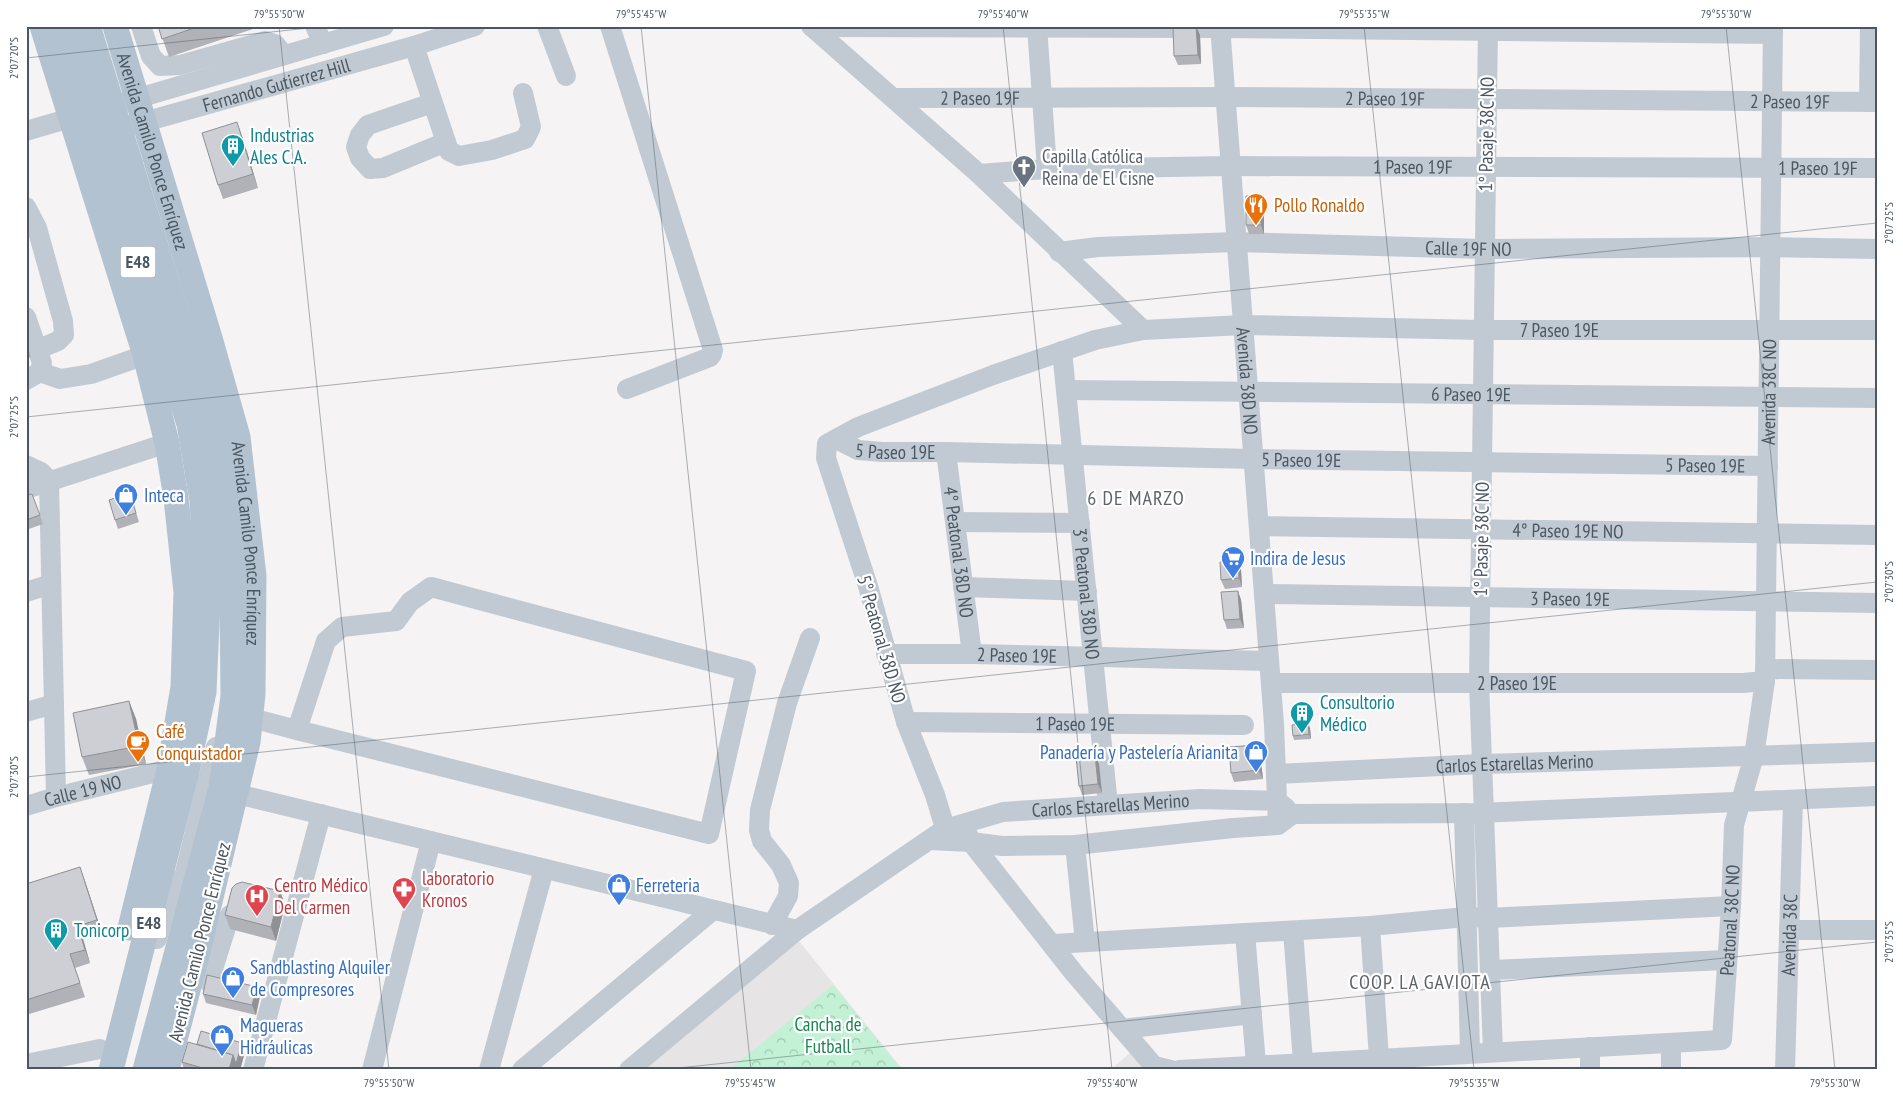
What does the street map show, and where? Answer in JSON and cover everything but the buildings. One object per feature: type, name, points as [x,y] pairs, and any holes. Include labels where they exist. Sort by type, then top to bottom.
[{"type":"main road","name":"E48","points":[[42,26],[145,355],[167,443],[176,498],[186,592],[183,686],[169,769],[102,1063]]},
{"type":"main road","name":"Avenida Camilo Ponce Enríquez","points":[[63,26],[213,499],[232,596],[234,696],[221,788],[145,1070]]},
{"type":"main road","name":"Avenida Camilo Ponce Enríquez","points":[[88,26],[210,421],[213,499],[204,692],[186,776],[102,1063]]},
{"type":"main road","points":[[51,55],[58,60],[73,65],[89,64],[110,51],[116,32]]},
{"type":"main road","name":"Avenida Camilo Ponce Enríquez","points":[[116,32],[238,437],[254,576],[251,718],[248,742],[207,954],[167,1070]]},
{"type":"main road","points":[[99,210],[113,190],[128,183],[145,183],[166,195]]},
{"type":"main road","points":[[234,696],[254,634]]},
{"type":"street","points":[[141,26],[151,56],[160,66],[180,65],[265,41],[275,44],[284,55]]},
{"type":"street","name":"Fernando Gutierrez Hill","points":[[26,131],[284,55],[319,35],[384,26]]},
{"type":"street","name":"Fernando Gutierrez Hill","points":[[78,142],[414,46],[475,26]]},
{"type":"street","points":[[547,26],[566,76]]},
{"type":"street","points":[[610,26],[713,350],[710,357],[627,389]]},
{"type":"street","points":[[1870,26],[1873,102]]},
{"type":"street","points":[[811,27],[1773,30]]},
{"type":"street","points":[[811,27],[979,174],[1143,330]]},
{"type":"street","points":[[1038,27],[1047,169]]},
{"type":"street","name":"Avenida 38D NO","points":[[1220,27],[1271,682],[1277,801]]},
{"type":"street","name":"1° Pasaje 38C NO","points":[[1470,1053],[1466,917],[1474,813],[1482,764],[1478,682],[1488,29]]},
{"type":"street","name":"Avenida 38C NO","points":[[1754,756],[1765,675],[1773,30]]},
{"type":"street","points":[[414,46],[448,151],[459,156],[492,150],[525,139],[531,127],[523,93]]},
{"type":"street","name":"2 Paseo 19F","points":[[894,98],[1041,97],[1873,102]]},
{"type":"street","points":[[432,104],[368,126],[360,135],[356,147],[360,158],[370,169],[383,168],[446,142]]},
{"type":"street","name":"1 Paseo 19F","points":[[979,174],[1047,169],[1230,166],[1877,168]]},
{"type":"street","points":[[26,207],[37,228],[63,321],[64,335],[58,341],[36,350]]},
{"type":"street","name":"Calle 19F NO","points":[[1060,252],[1098,247],[1236,242],[1484,249],[1877,249]]},
{"type":"street","points":[[26,317],[42,363],[33,376],[60,379],[91,374],[145,355]]},
{"type":"street","name":"7 Paseo 19E","points":[[836,439],[858,427],[993,375],[1095,340],[1143,330],[1243,325],[1483,330],[1877,330]]},
{"type":"street","name":"3° Peatonal 38D NO","points":[[1062,351],[1108,805]]},
{"type":"street","name":"6 Paseo 19E","points":[[1066,390],[1877,398]]},
{"type":"street","name":"5 Paseo 19E","points":[[836,439],[858,450],[882,452],[1482,463],[1768,466]]},
{"type":"street","name":"5° Peatonal 38D NO","points":[[836,439],[827,444],[826,458],[868,586],[906,722],[952,835]]},
{"type":"street","points":[[26,489],[167,443]]},
{"type":"street","name":"4° Peatonal 38D NO","points":[[946,452],[972,654]]},
{"type":"street","points":[[26,465],[41,472],[49,482],[56,796]]},
{"type":"street","points":[[955,522],[1080,524]]},
{"type":"street","name":"4° Paseo 19E NO","points":[[1259,526],[1877,535]]},
{"type":"street","points":[[26,592],[51,584]]},
{"type":"street","points":[[251,718],[298,730],[708,834],[746,671],[431,587],[410,602],[396,621],[342,627],[326,641],[298,730]]},
{"type":"street","points":[[963,587],[1086,591]]},
{"type":"street","name":"3 Paseo 19E","points":[[1264,594],[1877,603]]},
{"type":"street","name":"Avenida Camilo Ponce Enríquez","points":[[136,1070],[214,756],[223,689],[224,622],[232,596]]},
{"type":"street","name":"Avenida Camilo Ponce Enríquez","points":[[122,1070],[202,772],[214,689],[214,621],[208,602]]},
{"type":"street","points":[[772,925],[788,896],[789,883],[781,865],[762,841],[760,810],[787,703],[810,638]]},
{"type":"street","name":"2 Paseo 19E","points":[[886,654],[972,654],[1269,661]]},
{"type":"street","name":"2 Paseo 19E","points":[[1271,682],[1743,683],[1765,675],[1877,670]]},
{"type":"street","points":[[214,756],[234,696]]},
{"type":"street","points":[[26,712],[54,704]]},
{"type":"street","name":"1 Paseo 19E","points":[[906,722],[1244,725]]},
{"type":"street","name":"Carlos Estarellas Merino","points":[[1276,774],[1482,764],[1877,752]]},
{"type":"street","points":[[1740,802],[1754,756]]},
{"type":"street","name":"Calle 19 NO","points":[[26,806],[56,796],[169,769]]},
{"type":"street","points":[[237,794],[796,930]]},
{"type":"street","name":"Carlos Estarellas Merino","points":[[952,835],[1002,846],[1075,845],[1233,828],[1285,820],[1792,801],[1877,796]]},
{"type":"street","name":"Carlos Estarellas Merino","points":[[628,1070],[796,930],[952,835],[1003,812],[1200,799],[1277,801]]},
{"type":"street","points":[[1277,801],[1285,820]]},
{"type":"street","name":"Avenida 38C","points":[[1785,1070],[1792,801]]},
{"type":"street","name":"Peatonal 38C NO","points":[[1671,1043],[1722,1040],[1728,960],[1734,825],[1740,802]]},
{"type":"street","name":"1° Pasaje 38C NO","points":[[1474,813],[1488,918],[1490,970],[1501,1058]]},
{"type":"street","points":[[253,1070],[321,814]]},
{"type":"street","points":[[952,835],[1053,944],[1074,973],[1122,1029],[1147,1066],[1171,1070]]},
{"type":"street","points":[[372,1070],[431,841]]},
{"type":"street","points":[[1075,845],[1085,942]]},
{"type":"street","points":[[489,1070],[544,869]]},
{"type":"street","points":[[1053,944],[1370,926],[1466,917],[1488,918],[1731,906]]},
{"type":"street","points":[[522,1070],[713,910]]},
{"type":"street","points":[[209,982],[207,954],[230,915]]},
{"type":"street","points":[[1370,926],[1379,1058]]},
{"type":"street","points":[[1789,930],[1877,930]]},
{"type":"street","points":[[1292,931],[1304,1062]]},
{"type":"street","points":[[1245,933],[1252,1014],[1264,1066]]},
{"type":"street","points":[[1490,970],[1728,960]]},
{"type":"street","points":[[1122,1029],[1252,1014]]},
{"type":"street","points":[[1179,1070],[1470,1053],[1501,1058],[1590,1047],[1671,1043],[1671,1070]]},
{"type":"street","points":[[1590,1047],[1590,1070]]},
{"type":"street","points":[[26,1064],[102,1063]]},
{"type":"shaded area","points":[[799,941],[903,1070],[643,1070]]},
{"type":"shaded area","points":[[1136,1048],[1154,1070],[1110,1070]]},
{"type":"green space","name":"Cancha de Futball","points":[[833,985],[902,1070],[729,1070]]},
{"type":"place","name":"Industrias Ales C.A.","points":[[233,167]]},
{"type":"place","name":"Capilla Católica Reina de El Cisne","points":[[1024,188]]},
{"type":"place","name":"Pollo Ronaldo","points":[[1256,226]]},
{"type":"place","name":"Inteca","points":[[126,516]]},
{"type":"place","name":"Indira de Jesus","points":[[1233,579]]},
{"type":"place","name":"Consultorio Médico","points":[[1302,734]]},
{"type":"place","name":"Café Conquistador","points":[[138,763]]},
{"type":"place","name":"Panadería y Pastelería Arianita","points":[[1256,773]]},
{"type":"place","name":"Ferreteria","points":[[619,906]]},
{"type":"place","name":"laboratorio Kronos","points":[[404,910]]},
{"type":"place","name":"Centro Médico Del Carmen","points":[[257,917]]},
{"type":"place","name":"Tonicorp","points":[[56,951]]},
{"type":"place","name":"Sandblasting Alquiler de Compresores","points":[[233,999]]},
{"type":"place","name":"Magueras Hidráulicas","points":[[222,1057]]},
{"type":"district","name":"6 DE MARZO","points":[[1136,498]]},
{"type":"district","name":"COOP. LA GAVIOTA","points":[[1420,982]]}]
